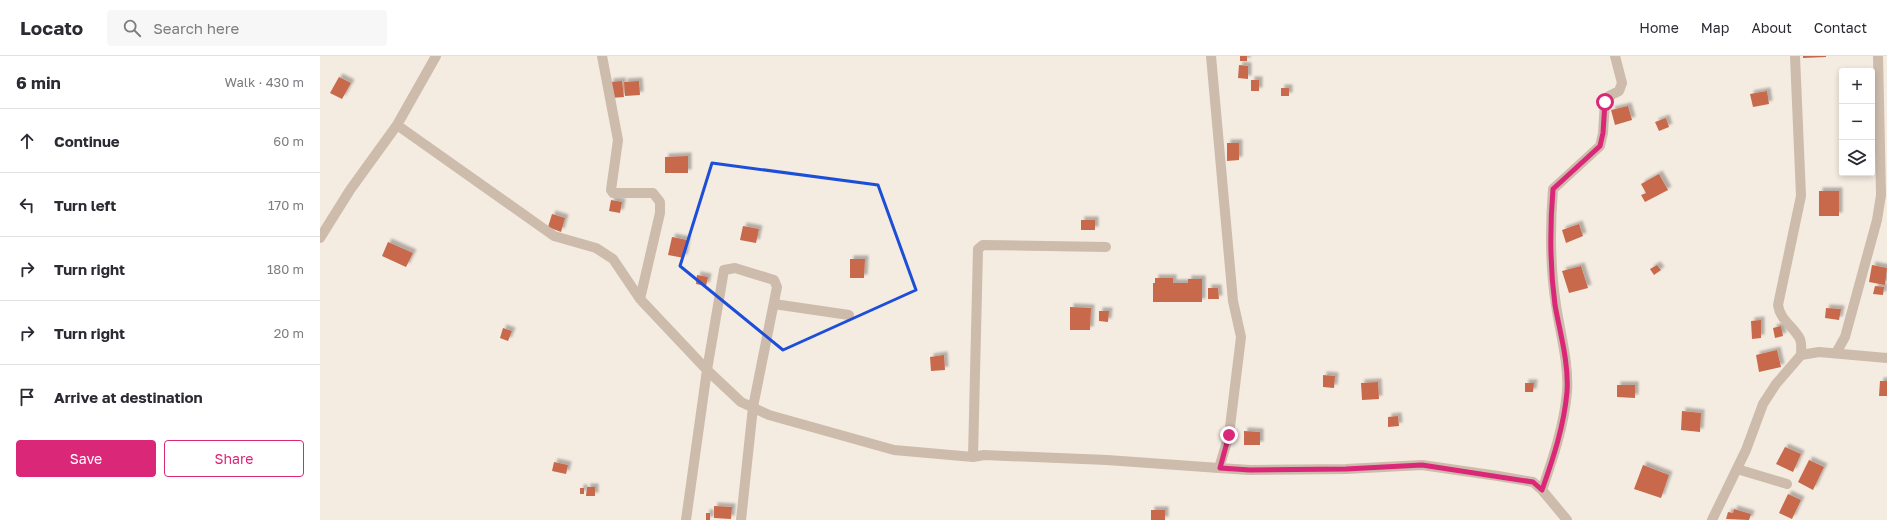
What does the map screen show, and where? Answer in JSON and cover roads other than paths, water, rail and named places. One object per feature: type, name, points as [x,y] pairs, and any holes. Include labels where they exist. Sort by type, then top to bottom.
[{"type":"street","points":[[320,238],[350,190],[396,125],[436,56]]},
{"type":"street","points":[[602,56],[618,140],[611,190],[613,193],[653,193],[660,202],[660,213],[640,299]]},
{"type":"street","points":[[1211,56],[1233,301],[1241,338],[1229,435],[1220,468]]},
{"type":"street","points":[[1542,490],[1559,436],[1567,392],[1567,372],[1554,289],[1551,214],[1553,189],[1600,146],[1603,133],[1605,102],[1609,96],[1619,91],[1622,83],[1615,56]]},
{"type":"street","points":[[1795,56],[1801,196],[1778,305],[1779,313],[1794,330],[1800,341],[1801,355]]},
{"type":"street","points":[[1836,353],[1845,337],[1877,220],[1881,195],[1878,56]]},
{"type":"street","points":[[396,125],[554,236],[596,248],[613,259],[640,299],[707,370],[741,402],[769,415],[894,450],[973,457],[984,455],[1107,460],[1250,470],[1346,469],[1422,465],[1533,482],[1542,490],[1567,520]]},
{"type":"street","points":[[973,457],[978,249],[983,246],[1106,247]]},
{"type":"street","points":[[686,520],[707,370],[724,270],[735,268],[774,280],[777,287],[753,407],[741,520]]},
{"type":"street","points":[[774,304],[848,315]]},
{"type":"street","points":[[1712,520],[1737,468],[1764,404],[1776,384],[1801,355],[1819,352],[1887,358]]},
{"type":"street","points":[[1737,468],[1787,484]]}]
